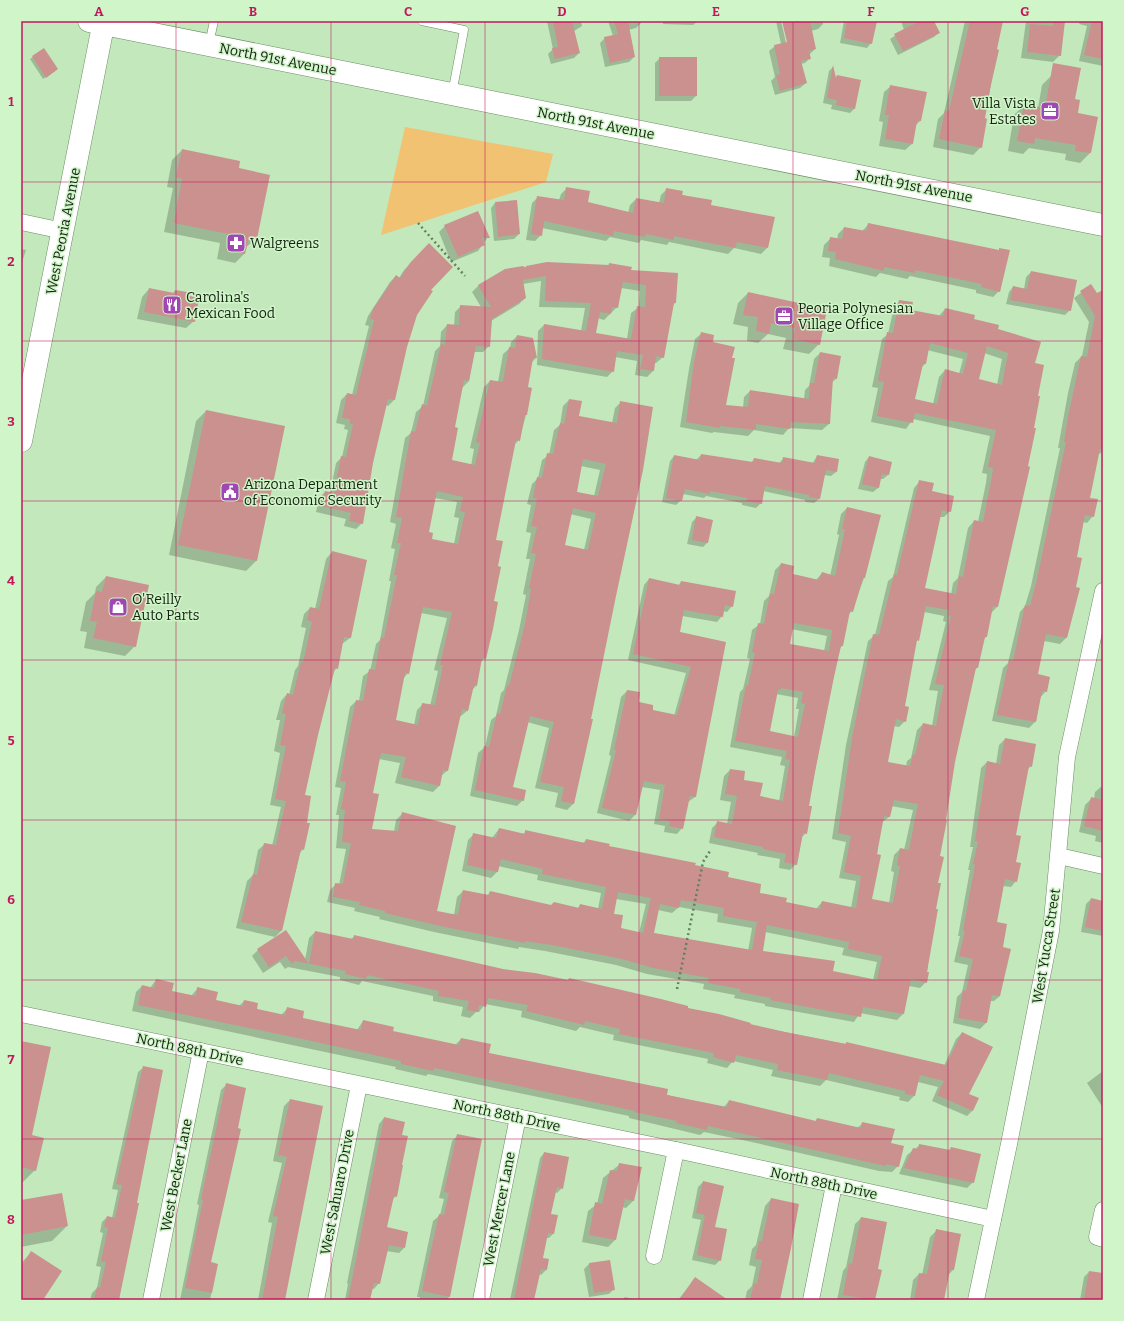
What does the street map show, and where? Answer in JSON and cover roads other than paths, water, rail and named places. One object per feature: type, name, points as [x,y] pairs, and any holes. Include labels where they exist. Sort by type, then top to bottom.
[{"type":"main road","name":"North 91st Avenue","points":[[99,22],[1103,225]]},
{"type":"main road","name":"West Peoria Avenue","points":[[21,441],[63,231],[99,22]]},
{"type":"street","points":[[21,222],[63,231]]},
{"type":"street","name":"West Yucca Street","points":[[976,1300],[1051,931],[1067,757],[1103,591]]},
{"type":"street","points":[[1059,856],[1103,866]]},
{"type":"street","name":"North 88th Drive","points":[[21,1014],[676,1150],[993,1219]]},
{"type":"street","name":"West Becker Lane","points":[[151,1300],[201,1051]]},
{"type":"street","name":"West Sahuaro Drive","points":[[316,1300],[359,1084]]},
{"type":"street","name":"West Mercer Lane","points":[[481,1300],[518,1117]]},
{"type":"street","points":[[654,1256],[676,1150]]},
{"type":"street","points":[[811,1300],[834,1185]]},
{"type":"street","points":[[1100,1238],[1103,1210]]},
{"type":"lane","points":[[209,45],[214,21]]},
{"type":"lane","points":[[422,21],[464,30]]},
{"type":"lane","points":[[452,94],[466,21]]},
{"type":"place","name":"Villa Vista Estates","points":[[1050,111]]},
{"type":"place","name":"Walgreens","points":[[236,243]]},
{"type":"place","name":"Carolina's Mexican Food","points":[[172,305]]},
{"type":"place","name":"Peoria Polynesian Village Office","points":[[784,316]]},
{"type":"place","name":"Arizona Department of Economic Security","points":[[230,492]]},
{"type":"place","name":"O'Reilly Auto Parts","points":[[118,607]]}]
